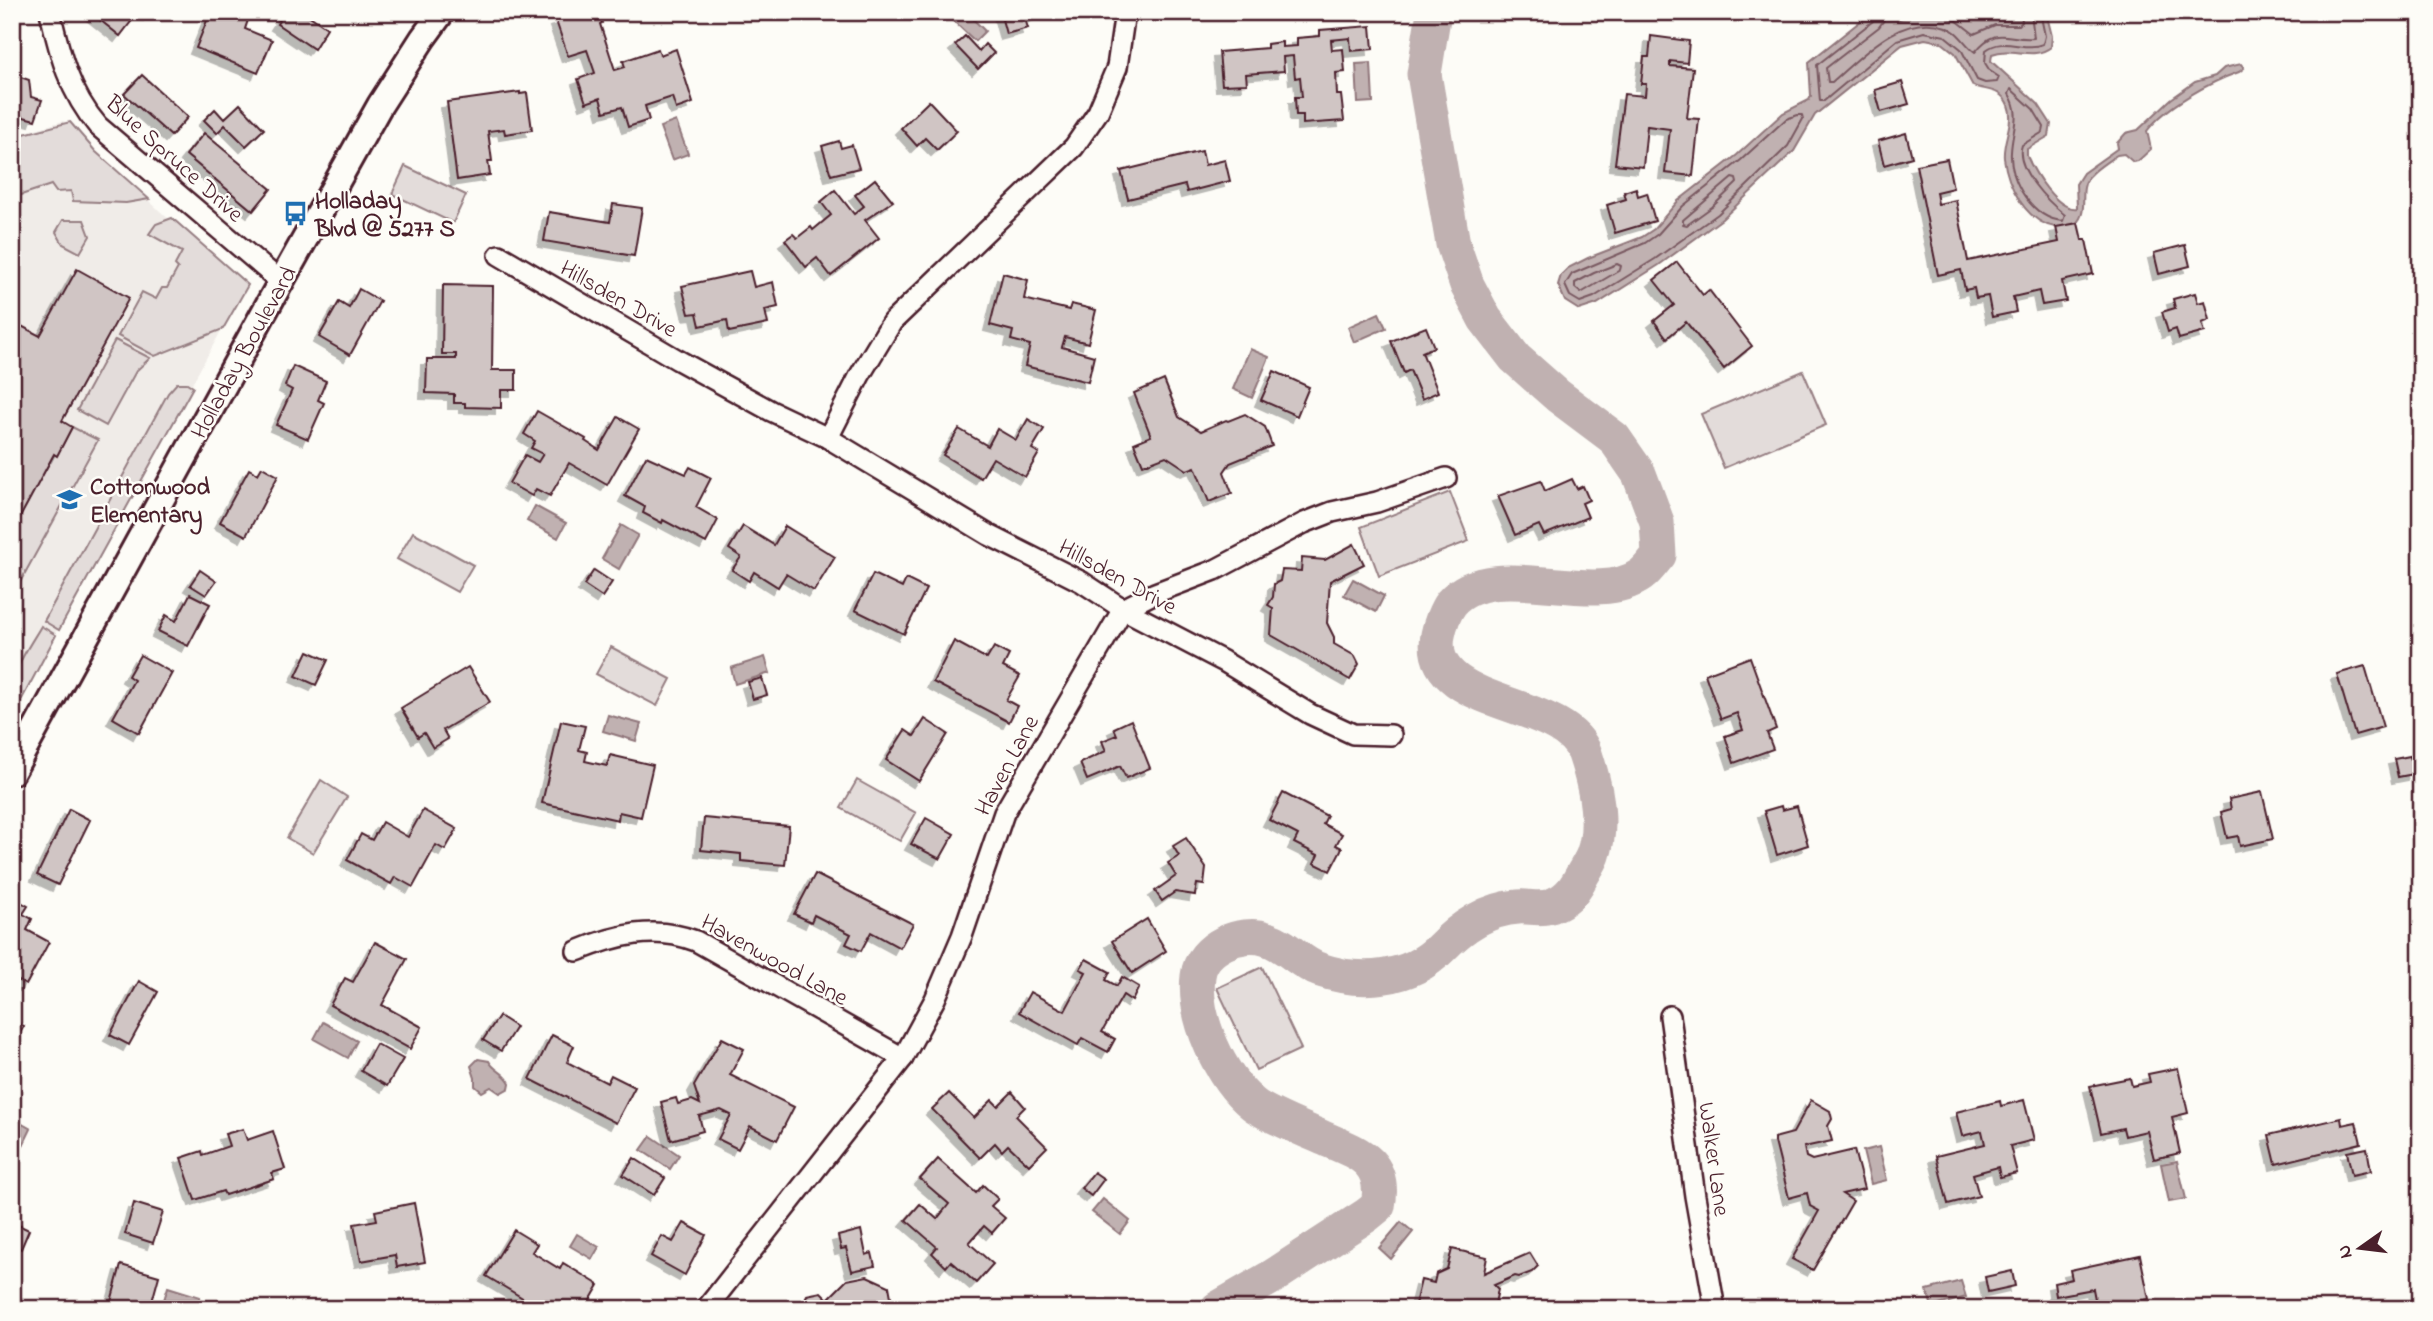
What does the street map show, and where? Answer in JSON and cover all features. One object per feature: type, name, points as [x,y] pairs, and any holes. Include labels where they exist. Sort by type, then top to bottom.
[{"type":"main road","name":"Holladay Boulevard","points":[[12,772],[380,105],[422,38],[442,12]]},
{"type":"street","name":"Blue Spruce Drive","points":[[50,12],[66,75],[80,103],[98,127],[281,282]]},
{"type":"street","points":[[828,438],[860,375],[892,322],[962,252],[1065,157],[1086,130],[1098,112],[1116,67],[1125,12]]},
{"type":"street","name":"Hillsden Drive","points":[[499,255],[678,360],[771,411],[828,438],[989,535],[1082,582],[1123,609],[1223,662],[1310,714],[1353,734],[1391,735]]},
{"type":"street","points":[[1123,609],[1155,593],[1215,570],[1304,523],[1446,478]]},
{"type":"street","name":"Haven Lane","points":[[706,1309],[903,1058],[935,999],[962,936],[1004,813],[1123,609]]},
{"type":"street","name":"Havenwood Lane","points":[[577,951],[604,940],[637,933],[669,932],[682,936],[696,941],[903,1058]]},
{"type":"street","name":"Walker Lane","points":[[1670,1016],[1697,1209],[1715,1309]]},
{"type":"shaded area","name":"Cottonwood Elementary","points":[[63,121],[244,289],[12,712],[12,136]]},
{"type":"shaded area","points":[[70,122],[96,152],[149,199],[126,203],[73,201],[71,191],[56,192],[51,185],[12,198],[12,137]]},
{"type":"shaded area","points":[[405,166],[466,195],[453,223],[392,194]]},
{"type":"shaded area","points":[[172,218],[248,285],[223,329],[155,356],[118,336],[142,292],[156,299],[162,288],[167,288],[178,268],[175,265],[182,252],[149,234],[156,224]]},
{"type":"shaded area","points":[[63,220],[84,220],[90,236],[80,253],[63,244],[56,232]]},
{"type":"shaded area","points":[[115,340],[150,358],[136,371],[106,426],[77,410]]},
{"type":"shaded area","points":[[1803,371],[1826,425],[1724,468],[1701,414]]},
{"type":"shaded area","points":[[177,383],[187,383],[193,387],[59,630],[44,621],[168,393]]},
{"type":"shaded area","points":[[72,427],[98,440],[13,595],[12,532],[54,454],[57,455]]},
{"type":"shaded area","points":[[1450,492],[1469,541],[1379,576],[1361,527]]},
{"type":"shaded area","points":[[413,532],[473,565],[457,592],[397,559]]},
{"type":"shaded area","points":[[41,626],[56,635],[22,699],[14,684],[16,674]]},
{"type":"shaded area","points":[[611,647],[671,679],[657,706],[596,674]]},
{"type":"shaded area","points":[[321,780],[347,797],[313,853],[287,838]]},
{"type":"shaded area","points":[[857,780],[916,813],[900,841],[841,808]]},
{"type":"shaded area","points":[[1262,967],[1301,1049],[1256,1070],[1217,988]]},
{"type":"water","points":[[951,12],[966,12],[985,31],[975,41],[948,16]]},
{"type":"water","points":[[1872,12],[2046,12],[2052,36],[2051,47],[2037,53],[2000,52],[1992,54],[1991,61],[2038,104],[2051,124],[2049,136],[2027,149],[2027,156],[2047,189],[2069,207],[2077,208],[2076,184],[2083,173],[2118,148],[2117,143],[2126,133],[2138,130],[2171,99],[2195,82],[2215,76],[2224,68],[2241,64],[2244,68],[2202,88],[2165,113],[2147,131],[2151,149],[2138,161],[2133,162],[2124,154],[2117,155],[2094,171],[2085,184],[2081,216],[2071,227],[2063,228],[2045,224],[2035,218],[2014,190],[2004,158],[2010,111],[2002,96],[1973,86],[1955,53],[1941,42],[1925,39],[1902,45],[1815,115],[1794,151],[1722,219],[1659,265],[1597,304],[1579,310],[1565,301],[1558,285],[1561,275],[1568,268],[1642,237],[1654,229],[1678,201],[1737,155],[1783,113],[1809,100],[1809,62]]},
{"type":"water","points":[[1371,63],[1373,102],[1358,103],[1356,64]]},
{"type":"water","points":[[676,121],[688,154],[672,160],[660,127]]},
{"type":"water","points":[[1379,313],[1386,328],[1354,342],[1348,327]]},
{"type":"water","points":[[1250,349],[1269,357],[1252,398],[1233,389]]},
{"type":"water","points":[[535,506],[566,523],[558,538],[527,521]]},
{"type":"water","points":[[621,525],[638,535],[619,569],[602,559]]},
{"type":"water","points":[[1353,579],[1384,596],[1376,612],[1344,595]]},
{"type":"water","points":[[765,657],[770,673],[735,684],[731,668]]},
{"type":"water","points":[[608,715],[641,724],[636,741],[603,731]]},
{"type":"water","points":[[323,1022],[357,1041],[348,1058],[314,1039]]},
{"type":"water","points":[[478,1059],[489,1061],[508,1079],[509,1088],[500,1093],[491,1087],[482,1092],[475,1086],[471,1066]]},
{"type":"water","points":[[17,1121],[31,1129],[16,1160],[12,1158],[12,1131]]},
{"type":"water","points":[[651,1136],[679,1155],[670,1169],[641,1150]]},
{"type":"water","points":[[1879,1147],[1887,1180],[1871,1184],[1863,1151]]},
{"type":"water","points":[[2177,1161],[2186,1199],[2169,1202],[2161,1164]]},
{"type":"water","points":[[1103,1199],[1130,1221],[1120,1234],[1092,1212]]},
{"type":"water","points":[[1401,1222],[1413,1232],[1391,1259],[1379,1248]]},
{"type":"water","points":[[577,1234],[599,1247],[592,1259],[570,1246]]},
{"type":"water","points":[[1961,1281],[1966,1297],[1932,1307],[1927,1290]]},
{"type":"water","points":[[168,1287],[200,1297],[197,1309],[182,1309],[163,1303]]},
{"type":"building","points":[[90,12],[149,12],[149,15],[137,14],[120,36]]},
{"type":"building","points":[[225,12],[237,12],[249,17],[245,29],[272,40],[258,73],[196,48],[210,13],[222,18]]},
{"type":"building","points":[[285,12],[304,12],[327,28],[314,49],[277,24]]},
{"type":"building","points":[[583,12],[599,12],[600,24],[615,70],[625,67],[623,61],[658,49],[660,55],[676,49],[693,103],[676,109],[672,97],[645,106],[649,120],[628,127],[622,107],[604,112],[600,98],[586,103],[578,79],[595,73],[587,50],[568,56],[556,21]]},
{"type":"building","points":[[1000,12],[1046,12],[1025,19],[1028,28],[1006,34]]},
{"type":"building","points":[[1371,26],[1373,49],[1351,51],[1350,38],[1331,40],[1332,50],[1343,49],[1345,72],[1336,73],[1337,95],[1341,95],[1344,121],[1303,124],[1303,115],[1296,115],[1295,97],[1302,97],[1300,77],[1295,78],[1293,56],[1283,57],[1284,71],[1246,74],[1247,84],[1222,85],[1219,52],[1267,48],[1267,44],[1282,42],[1282,47],[1297,46],[1297,38],[1320,36],[1320,30]]},
{"type":"building","points":[[965,36],[979,51],[985,44],[994,53],[978,69],[955,45]]},
{"type":"building","points":[[1651,36],[1689,41],[1687,63],[1670,61],[1670,66],[1693,68],[1687,118],[1699,119],[1693,176],[1665,173],[1670,129],[1647,126],[1643,167],[1615,164],[1624,94],[1645,96],[1646,84],[1641,84],[1644,57],[1649,57]]},
{"type":"building","points":[[12,74],[29,80],[31,97],[42,100],[35,120],[12,114]]},
{"type":"building","points":[[142,75],[188,117],[171,136],[124,94]]},
{"type":"building","points":[[1902,82],[1909,104],[1881,112],[1875,90]]},
{"type":"building","points":[[527,93],[532,130],[505,134],[504,129],[488,131],[492,161],[488,161],[490,175],[457,180],[447,102]]},
{"type":"building","points":[[929,101],[957,131],[937,150],[925,138],[917,146],[901,128]]},
{"type":"building","points":[[240,104],[264,129],[246,146],[225,125],[217,133],[204,120],[215,109],[224,119]]},
{"type":"building","points":[[204,133],[271,189],[253,211],[186,155]]},
{"type":"building","points":[[1906,133],[1912,157],[1884,165],[1878,141]]},
{"type":"building","points":[[839,141],[841,148],[852,145],[859,168],[831,175],[822,146]]},
{"type":"building","points":[[1202,151],[1205,165],[1225,160],[1230,181],[1187,192],[1185,185],[1128,199],[1121,171]]},
{"type":"building","points":[[1947,159],[1953,188],[1936,192],[1938,204],[1956,200],[1968,261],[2059,242],[2056,227],[2078,223],[2082,240],[2086,240],[2093,274],[2062,281],[2066,301],[2042,305],[2039,291],[2013,297],[2016,312],[1992,317],[1988,296],[1976,298],[1974,288],[1965,290],[1961,270],[1938,275],[1916,165]]},
{"type":"building","points":[[875,179],[893,201],[865,220],[879,238],[831,276],[817,258],[806,267],[785,240],[793,234],[797,238],[811,227],[813,230],[831,215],[821,202],[835,190],[854,214],[864,206],[855,195]]},
{"type":"building","points":[[1636,188],[1638,196],[1647,193],[1655,221],[1615,233],[1607,205],[1626,199],[1624,192]]},
{"type":"building","points":[[613,204],[642,208],[634,256],[544,241],[549,212],[610,222]]},
{"type":"building","points":[[2185,245],[2190,266],[2159,274],[2154,253]]},
{"type":"building","points":[[1677,262],[1703,295],[1709,290],[1752,346],[1724,369],[1686,322],[1667,338],[1654,321],[1674,305],[1654,280]]},
{"type":"building","points":[[77,269],[129,298],[62,421],[72,427],[57,456],[54,454],[12,532],[12,321],[40,336]]},
{"type":"building","points":[[750,271],[754,287],[773,282],[778,307],[765,310],[768,324],[729,332],[727,320],[700,326],[697,313],[689,314],[682,286]]},
{"type":"building","points":[[1003,273],[1028,280],[1024,299],[1069,310],[1071,304],[1096,310],[1088,343],[1065,337],[1062,347],[1094,356],[1088,382],[1025,366],[1030,345],[1011,340],[1013,331],[990,325]]},
{"type":"building","points":[[443,285],[493,286],[492,370],[516,370],[516,390],[501,390],[501,408],[465,407],[465,403],[454,403],[454,394],[426,393],[427,359],[456,359],[456,354],[442,354]]},
{"type":"building","points":[[359,289],[380,301],[350,355],[319,337],[339,302],[349,308]]},
{"type":"building","points":[[2195,293],[2198,303],[2205,301],[2210,320],[2202,323],[2205,332],[2179,339],[2176,329],[2168,332],[2162,312],[2175,308],[2173,299]]},
{"type":"building","points":[[1426,327],[1434,347],[1422,352],[1438,392],[1422,399],[1410,370],[1404,373],[1391,341]]},
{"type":"building","points":[[293,366],[326,381],[318,400],[324,403],[308,439],[276,425],[292,390],[285,386]]},
{"type":"building","points":[[1274,371],[1309,387],[1297,416],[1261,400]]},
{"type":"building","points":[[1164,380],[1179,417],[1201,431],[1245,414],[1265,427],[1272,446],[1230,463],[1224,472],[1232,493],[1209,502],[1195,467],[1187,470],[1166,456],[1143,465],[1134,443],[1151,436],[1134,393]]},
{"type":"building","points":[[537,411],[586,439],[585,441],[599,450],[618,417],[639,429],[607,485],[569,463],[550,496],[536,489],[532,496],[509,483],[525,455],[538,462],[543,454],[531,448],[535,441],[524,434]]},
{"type":"building","points":[[1028,419],[1044,429],[1032,449],[1039,453],[1025,477],[993,458],[981,478],[943,455],[959,429],[988,446],[997,429],[1016,440]]},
{"type":"building","points":[[646,456],[686,474],[690,467],[711,478],[696,507],[718,520],[706,543],[663,520],[662,523],[643,513],[645,507],[625,496]]},
{"type":"building","points":[[262,467],[278,476],[246,536],[220,522],[249,469],[258,474]]},
{"type":"building","points":[[1572,479],[1577,489],[1583,486],[1589,500],[1582,503],[1588,517],[1544,535],[1539,525],[1515,535],[1498,496],[1541,481],[1545,491]]},
{"type":"building","points":[[743,526],[774,545],[785,526],[835,557],[814,591],[786,574],[778,587],[754,572],[749,581],[732,570],[741,557],[729,549]]},
{"type":"building","points":[[1354,544],[1364,564],[1330,581],[1327,623],[1334,637],[1334,644],[1355,656],[1359,664],[1350,680],[1271,635],[1273,608],[1268,605],[1273,597],[1274,584],[1280,581],[1282,570],[1301,571],[1302,558],[1325,560]]},
{"type":"building","points":[[200,570],[216,581],[206,595],[190,585]]},
{"type":"building","points":[[594,570],[612,582],[602,597],[584,585]]},
{"type":"building","points":[[873,574],[902,588],[906,579],[926,589],[904,634],[855,610]]},
{"type":"building","points":[[190,594],[210,604],[188,646],[158,631],[166,615],[176,621]]},
{"type":"building","points":[[954,641],[987,659],[994,647],[1009,655],[1003,667],[1020,676],[1006,700],[1017,706],[1009,722],[933,682]]},
{"type":"building","points":[[308,651],[328,660],[316,685],[296,676]]},
{"type":"building","points":[[140,655],[172,673],[139,733],[113,718],[134,680],[128,676]]},
{"type":"building","points":[[1750,657],[1776,729],[1767,733],[1773,749],[1734,763],[1725,736],[1743,730],[1737,713],[1721,719],[1705,674]]},
{"type":"building","points":[[2365,666],[2383,727],[2355,735],[2337,674]]},
{"type":"building","points":[[468,667],[490,702],[443,730],[448,739],[433,748],[424,733],[418,737],[401,708]]},
{"type":"building","points":[[762,678],[767,695],[753,699],[748,682]]},
{"type":"building","points":[[925,719],[948,734],[919,781],[886,760],[905,730],[914,736]]},
{"type":"building","points":[[1131,720],[1150,768],[1126,778],[1120,766],[1087,780],[1080,763],[1106,751],[1102,741],[1117,735],[1114,728]]},
{"type":"building","points":[[561,721],[585,726],[579,750],[587,752],[585,761],[607,766],[610,755],[653,765],[641,817],[619,812],[618,820],[542,803]]},
{"type":"building","points":[[2410,756],[2414,774],[2398,777],[2394,759]]},
{"type":"building","points":[[2262,792],[2273,839],[2240,846],[2238,836],[2227,838],[2221,812],[2231,809],[2229,799]]},
{"type":"building","points":[[1283,793],[1327,816],[1323,824],[1342,834],[1336,845],[1342,848],[1330,871],[1314,863],[1318,855],[1294,843],[1298,835],[1269,820]]},
{"type":"building","points":[[1781,806],[1782,810],[1797,806],[1808,845],[1777,855],[1764,811]]},
{"type":"building","points":[[69,809],[90,820],[58,885],[37,875]]},
{"type":"building","points":[[423,810],[457,829],[445,850],[436,845],[413,887],[395,877],[391,884],[347,860],[361,834],[372,840],[382,822],[408,837]]},
{"type":"building","points":[[704,818],[789,826],[785,865],[741,861],[741,854],[701,850]]},
{"type":"building","points":[[926,818],[954,834],[940,859],[911,844]]},
{"type":"building","points":[[1186,838],[1206,868],[1204,885],[1197,884],[1195,895],[1175,892],[1162,901],[1155,891],[1176,876],[1168,863],[1179,856],[1173,846]]},
{"type":"building","points":[[815,874],[913,924],[900,948],[871,932],[861,951],[846,944],[851,934],[814,915],[811,922],[794,914]]},
{"type":"building","points":[[12,897],[28,906],[23,914],[32,919],[27,930],[49,942],[26,985],[12,977],[12,947],[16,940],[12,938]]},
{"type":"building","points":[[1147,919],[1166,951],[1132,973],[1112,941]]},
{"type":"building","points":[[375,942],[407,959],[382,1005],[422,1027],[410,1049],[330,1005],[345,978],[353,982]]},
{"type":"building","points":[[1086,959],[1110,972],[1106,980],[1117,986],[1122,977],[1139,987],[1132,1001],[1123,995],[1102,1032],[1115,1039],[1108,1052],[1082,1038],[1078,1045],[1019,1012],[1030,992],[1065,1011],[1086,972],[1080,969]]},
{"type":"building","points":[[139,981],[158,992],[129,1045],[110,1035]]},
{"type":"building","points":[[499,1016],[516,1027],[501,1051],[483,1040]]},
{"type":"building","points":[[12,1019],[24,1026],[12,1047]]},
{"type":"building","points":[[552,1035],[574,1046],[567,1062],[607,1083],[611,1075],[635,1087],[616,1123],[530,1079]]},
{"type":"building","points":[[722,1038],[744,1049],[730,1075],[794,1107],[777,1140],[750,1126],[738,1149],[718,1139],[731,1115],[721,1110],[699,1116],[703,1131],[671,1140],[661,1102],[676,1098],[678,1104],[692,1100],[700,1104],[694,1086]]},
{"type":"building","points":[[376,1044],[403,1059],[387,1086],[361,1071]]},
{"type":"building","points":[[2178,1068],[2188,1113],[2172,1117],[2180,1153],[2154,1159],[2147,1131],[2125,1136],[2123,1128],[2101,1133],[2090,1086],[2130,1078],[2132,1086],[2150,1082],[2148,1074]]},
{"type":"building","points":[[1012,1092],[1025,1107],[1016,1116],[1047,1147],[1029,1165],[1008,1145],[1002,1151],[995,1143],[980,1158],[932,1109],[949,1093],[974,1118],[992,1100],[998,1106]]},
{"type":"building","points":[[1811,1100],[1830,1111],[1832,1119],[1828,1126],[1832,1141],[1804,1147],[1806,1157],[1812,1160],[1854,1150],[1864,1189],[1842,1194],[1853,1201],[1813,1270],[1792,1259],[1819,1211],[1810,1206],[1807,1193],[1789,1198],[1774,1138],[1793,1133]]},
{"type":"building","points":[[2024,1100],[2034,1140],[2010,1146],[2017,1173],[2000,1177],[1998,1167],[1973,1174],[1979,1196],[1948,1204],[1936,1156],[1985,1144],[1982,1131],[1962,1136],[1956,1112],[2000,1101],[2001,1106]]},
{"type":"building","points":[[2341,1118],[2342,1125],[2356,1122],[2361,1143],[2276,1164],[2269,1135]]},
{"type":"building","points":[[243,1129],[247,1140],[273,1131],[285,1169],[272,1173],[274,1179],[225,1195],[223,1191],[195,1200],[181,1158],[202,1151],[203,1155],[229,1146],[225,1134]]},
{"type":"building","points":[[2367,1148],[2371,1171],[2352,1175],[2347,1152]]},
{"type":"building","points":[[634,1158],[665,1178],[654,1195],[623,1175]]},
{"type":"building","points":[[938,1159],[976,1193],[983,1185],[998,1199],[991,1206],[1005,1218],[992,1233],[984,1226],[969,1243],[993,1264],[976,1283],[951,1261],[946,1267],[932,1253],[937,1247],[906,1220],[920,1204],[937,1219],[949,1204],[920,1179]]},
{"type":"building","points":[[1094,1172],[1104,1179],[1091,1196],[1081,1188]]},
{"type":"building","points":[[134,1203],[163,1212],[153,1243],[125,1234]]},
{"type":"building","points":[[414,1203],[425,1262],[397,1267],[395,1255],[361,1261],[354,1224],[377,1220],[375,1211]]},
{"type":"building","points":[[12,1222],[29,1230],[21,1249],[12,1245]]},
{"type":"building","points":[[684,1223],[706,1235],[685,1275],[651,1256],[662,1236],[673,1242]]},
{"type":"building","points":[[514,1230],[537,1244],[532,1252],[560,1269],[563,1263],[599,1285],[585,1309],[541,1309],[486,1276]]},
{"type":"building","points":[[861,1230],[866,1255],[872,1253],[875,1266],[852,1271],[846,1248],[841,1249],[838,1236]]},
{"type":"building","points":[[1452,1249],[1487,1257],[1484,1273],[1530,1253],[1538,1266],[1532,1272],[1494,1285],[1498,1289],[1494,1309],[1425,1309],[1426,1306],[1415,1304],[1421,1280],[1434,1283],[1436,1274],[1447,1269]]},
{"type":"building","points":[[2140,1255],[2149,1299],[2097,1309],[2093,1289],[2056,1296],[2054,1283],[2072,1279],[2070,1270]]},
{"type":"building","points":[[121,1265],[159,1276],[150,1309],[109,1309]]},
{"type":"building","points":[[2012,1271],[2015,1286],[1988,1292],[1985,1277]]},
{"type":"building","points":[[867,1276],[889,1286],[891,1297],[903,1309],[867,1309],[855,1304],[853,1309],[806,1309],[804,1301],[807,1295],[821,1292],[828,1299],[847,1280]]},
{"type":"waterway","points":[[1217,1309],[1367,1215],[1378,1206],[1380,1190],[1378,1177],[1366,1160],[1259,1108],[1230,1079],[1211,1046],[1200,1010],[1198,976],[1206,957],[1224,943],[1257,937],[1274,942],[1320,970],[1352,977],[1384,976],[1400,973],[1429,959],[1457,933],[1486,915],[1507,908],[1547,907],[1568,895],[1592,858],[1598,830],[1595,791],[1585,754],[1572,735],[1552,721],[1474,690],[1453,677],[1440,659],[1439,631],[1451,603],[1469,589],[1492,583],[1517,582],[1597,587],[1621,584],[1641,575],[1659,555],[1657,522],[1639,474],[1614,438],[1558,396],[1515,358],[1485,319],[1467,285],[1453,244],[1424,74],[1434,12]]},
{"type":"place","name":"Holladay Blvd @ 5277 S","points":[[295,214]]},
{"type":"place","name":"Cottonwood Elementary","points":[[70,500]]}]
